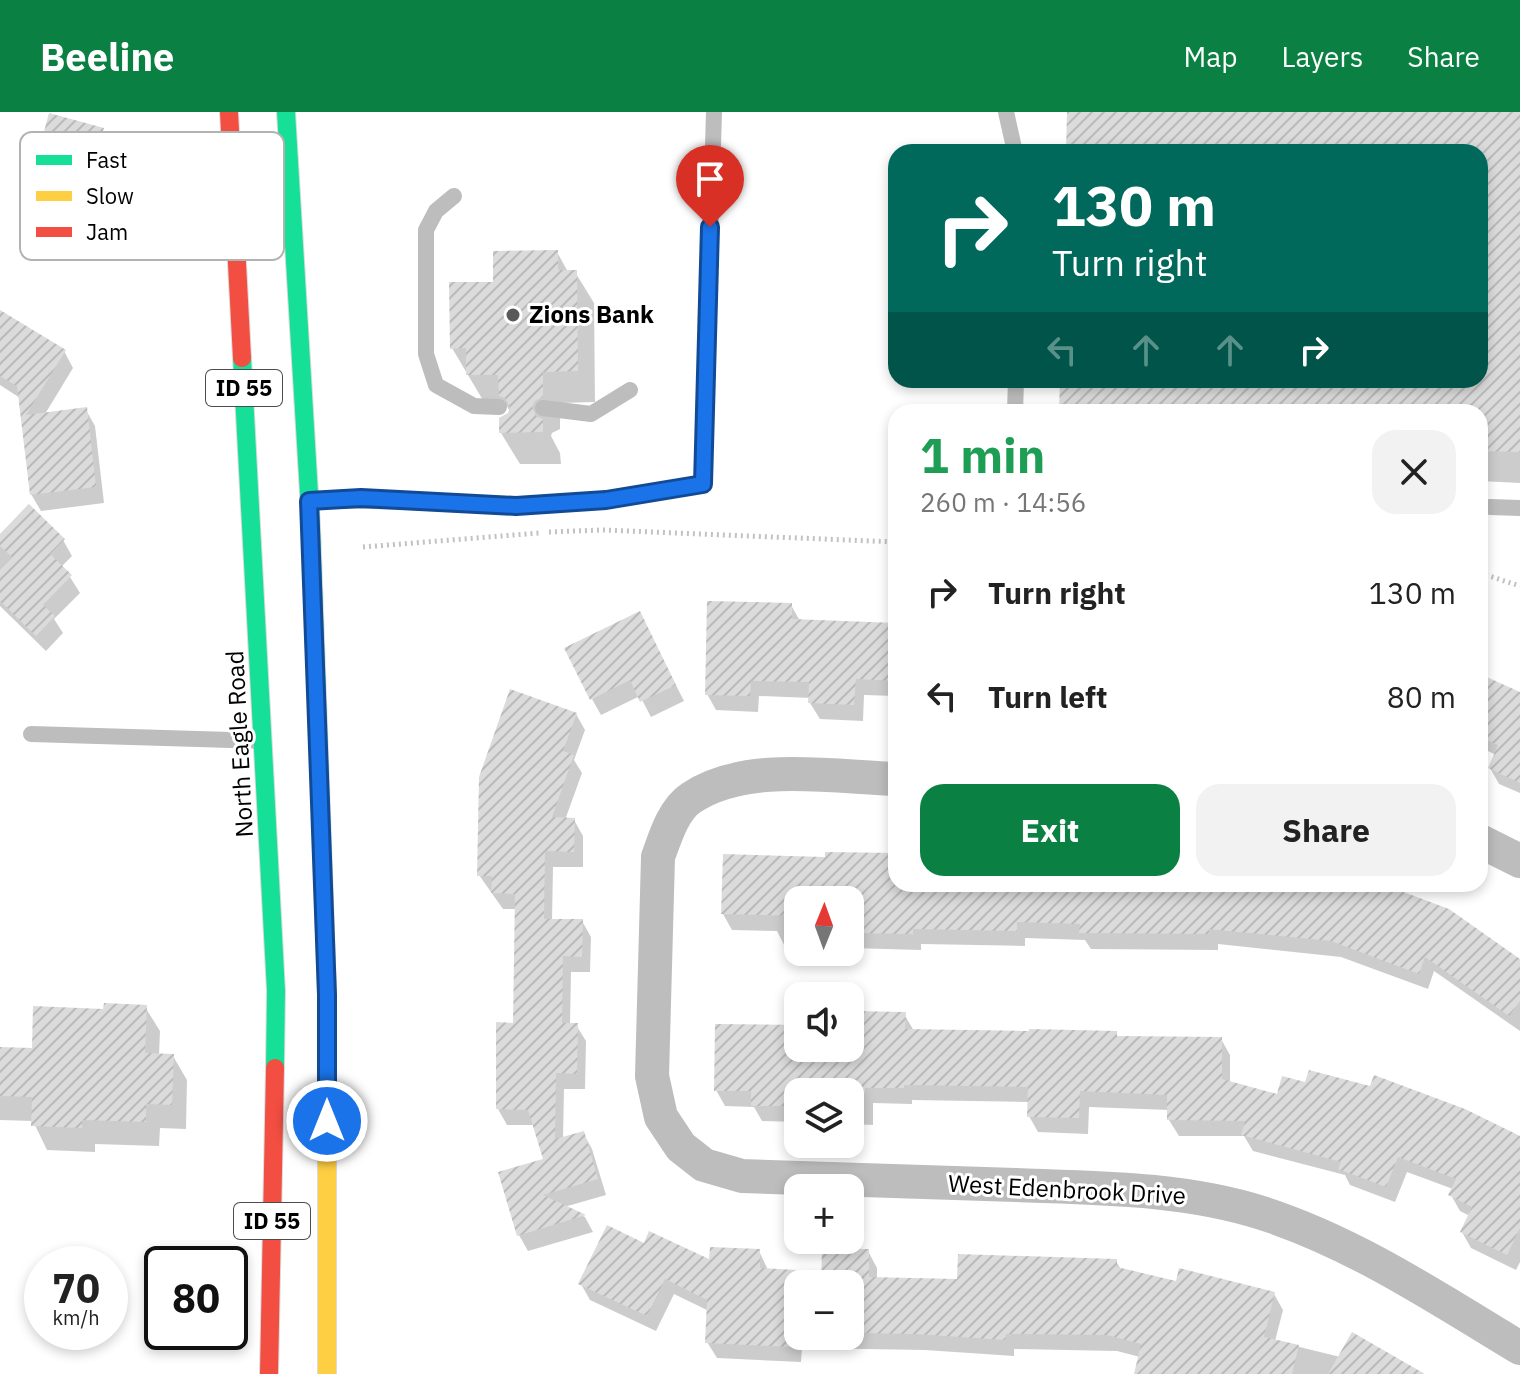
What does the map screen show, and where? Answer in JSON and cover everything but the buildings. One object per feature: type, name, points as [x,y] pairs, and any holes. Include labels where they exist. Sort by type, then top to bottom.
[{"type":"highway","name":"North Eagle Road","points":[[229,112],[230,132]]},
{"type":"highway","name":"ID 55","points":[[286,112],[309,501],[327,995],[327,1374]]},
{"type":"highway","name":"North Eagle Road","points":[[237,260],[276,991],[269,1374]]},
{"type":"street","name":"West Edenbrook Drive","points":[[888,779],[761,774],[723,783],[689,800],[669,828],[658,857],[652,1076],[661,1117],[681,1147],[704,1165],[742,1176],[1114,1189],[1187,1196],[1261,1213],[1327,1238],[1377,1264],[1520,1348]]},
{"type":"street","points":[[1488,845],[1520,861]]},
{"type":"lane","points":[[309,501],[361,498],[516,506],[606,500],[703,484],[714,112]]},
{"type":"lane","points":[[1006,112],[1013,144]]},
{"type":"lane","points":[[454,196],[436,211],[426,230],[426,354],[436,385],[474,406],[499,407]]},
{"type":"lane","points":[[543,408],[591,414],[630,390]]},
{"type":"lane","points":[[1490,507],[1520,508]]},
{"type":"lane","points":[[31,734],[264,741]]},
{"type":"path","points":[[363,547],[490,535],[602,530],[888,542]]},
{"type":"path","points":[[1488,576],[1520,586]]},
{"type":"traffic: fast","points":[[286,112],[311,527],[323,871]]},
{"type":"traffic: fast","points":[[242,358],[276,991],[275,1068]]},
{"type":"traffic: slow","points":[[323,871],[327,995],[327,1374]]},
{"type":"traffic: jam","points":[[229,112],[230,132]]},
{"type":"traffic: jam","points":[[237,260],[242,358]]},
{"type":"traffic: jam","points":[[269,1374],[275,1068]]},
{"type":"place","name":"Zions Bank","points":[[513,315]]},
{"type":"route","points":[[327,1121],[327,995],[309,501],[361,498],[516,506],[606,500],[703,484],[710,227]]}]
